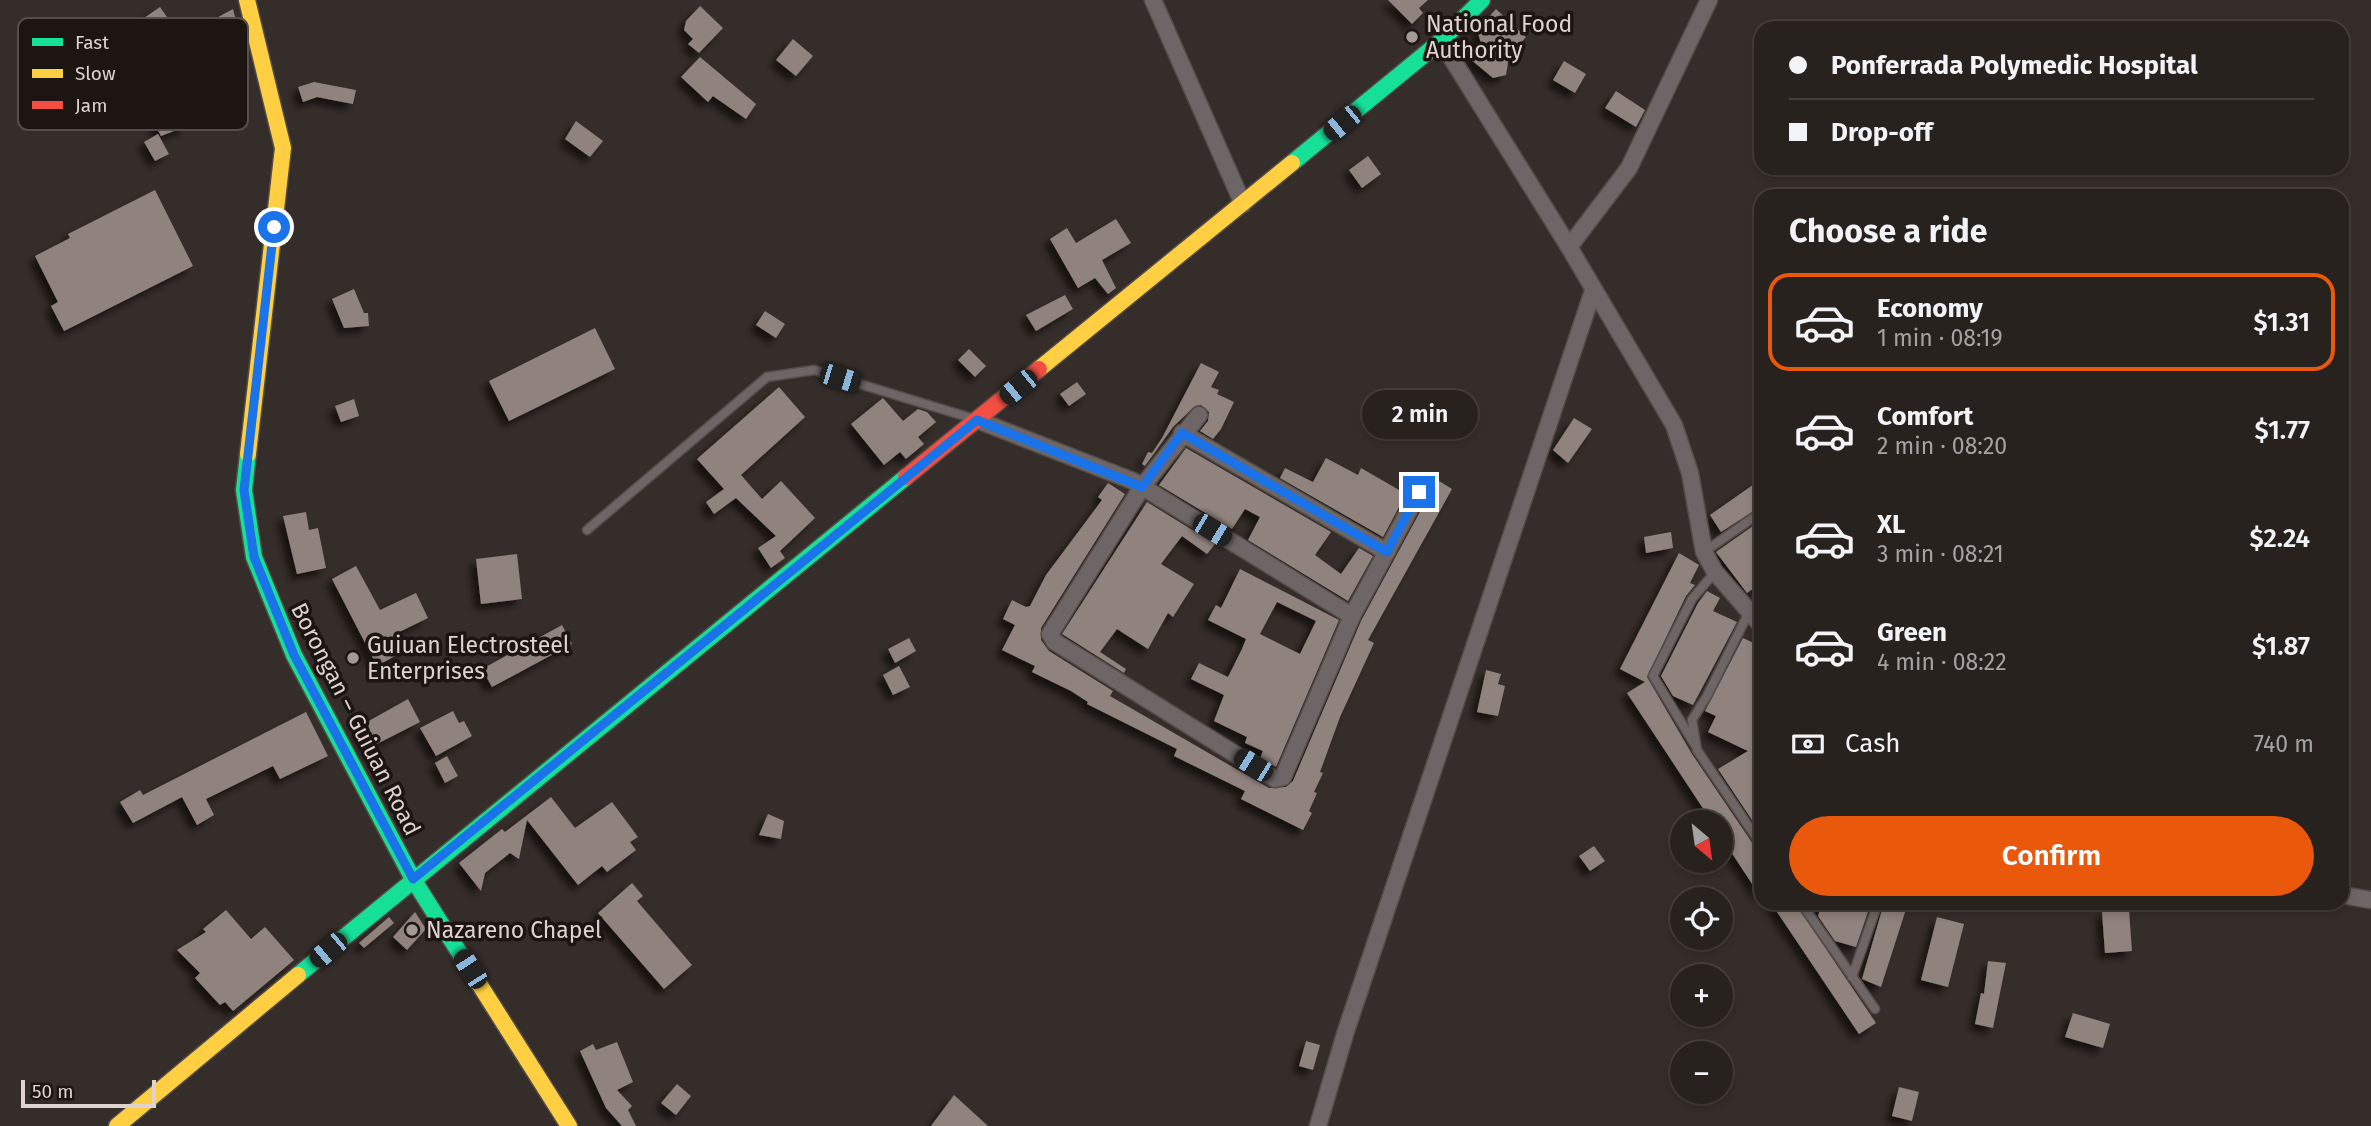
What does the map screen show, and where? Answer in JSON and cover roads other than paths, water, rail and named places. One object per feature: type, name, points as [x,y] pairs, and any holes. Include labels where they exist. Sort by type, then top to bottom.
[{"type":"street","name":"Borongan – Guiuan Road","points":[[247,0],[283,148],[244,490],[254,557],[294,655],[413,879],[569,1126]]},
{"type":"street","points":[[1153,0],[1243,204]]},
{"type":"street","points":[[117,1126],[413,879],[1441,41],[1482,0]]},
{"type":"street","points":[[1569,247],[1629,168],[1709,0]]},
{"type":"street","points":[[1441,41],[1569,247],[1674,425],[1690,472],[1704,552],[1715,572],[1754,610]]},
{"type":"street","points":[[1318,1126],[1345,1034],[1593,291]]},
{"type":"street","points":[[1199,415],[1182,433],[1142,487],[1050,634],[1055,642],[1275,779],[1283,777],[1352,616],[1419,492]]},
{"type":"street","points":[[977,420],[1142,487],[1352,616]]},
{"type":"street","points":[[1182,433],[1387,552]]},
{"type":"street","points":[[2349,896],[2371,900]]},
{"type":"lane","points":[[587,530],[766,377],[814,370],[977,420]]},
{"type":"lane","points":[[1704,552],[1754,517]]},
{"type":"lane","points":[[1715,572],[1692,599],[1653,676],[1754,835]]},
{"type":"lane","points":[[1698,750],[1692,720],[1754,618]]},
{"type":"lane","points":[[1806,910],[1875,1009]]},
{"type":"lane","points":[[1809,915],[1810,910]]},
{"type":"lane","points":[[1852,978],[1876,910]]},
{"type":"place","name":"National Food Authority","points":[[1412,37]]},
{"type":"place","name":"Guiuan Electrosteel Enterprises","points":[[353,658]]},
{"type":"place","name":"Nazareno Chapel","points":[[412,930]]}]
